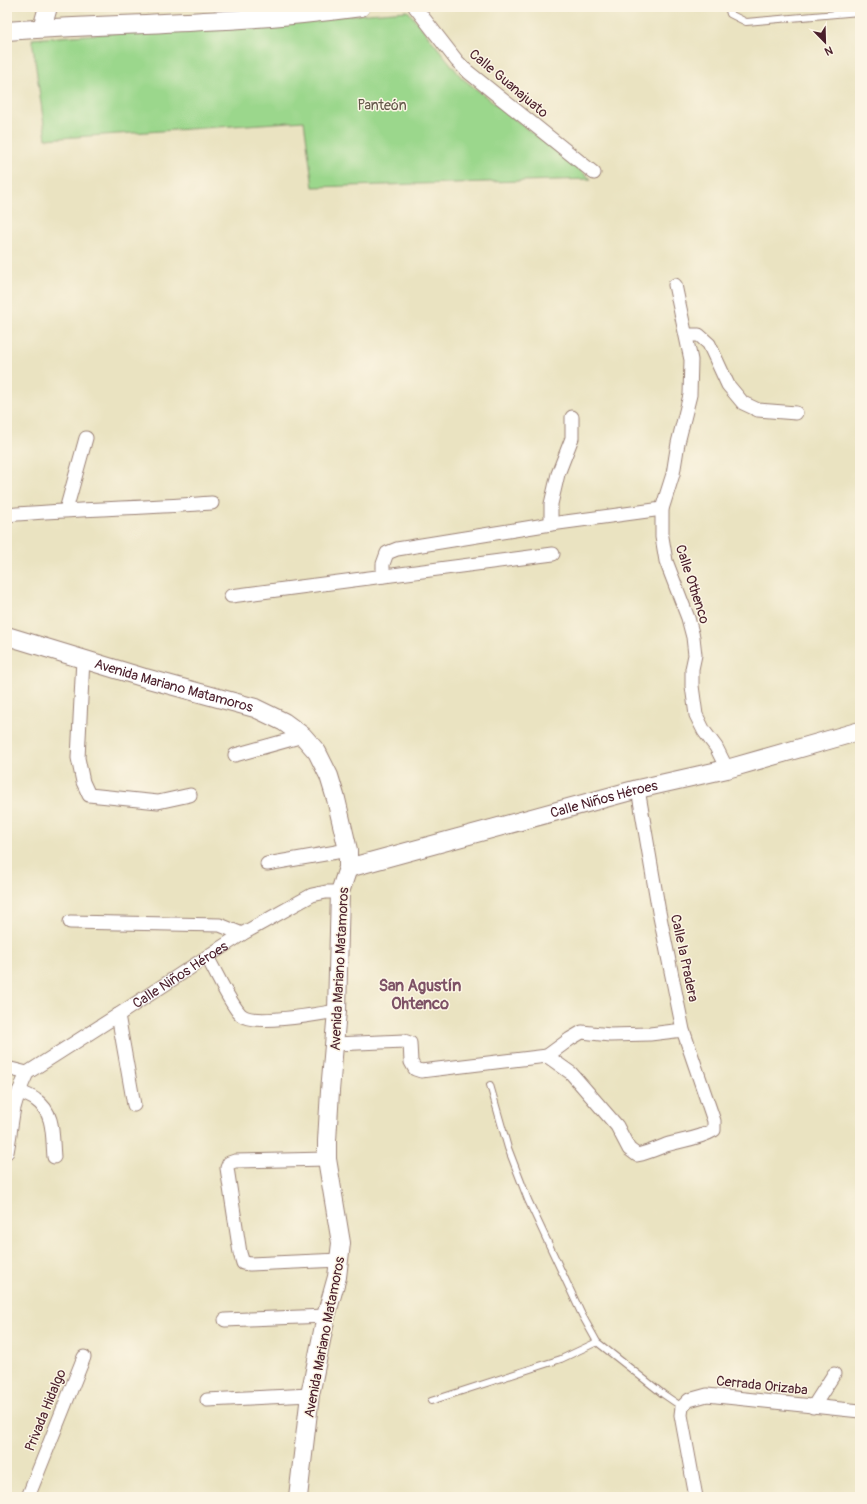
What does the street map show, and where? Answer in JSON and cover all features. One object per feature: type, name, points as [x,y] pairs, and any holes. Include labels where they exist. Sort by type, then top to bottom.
[{"type":"street","points":[[42,28],[48,7]]},
{"type":"street","points":[[7,31],[42,28],[205,21],[304,14],[361,7]]},
{"type":"street","name":"Calle Guanajuato","points":[[415,7],[457,61],[467,71],[594,173]]},
{"type":"street","name":"Calle Othenco","points":[[675,284],[687,335],[691,360],[690,396],[678,442],[673,474],[662,509],[662,537],[666,561],[688,618],[693,637],[695,655],[692,668],[692,686],[696,715],[704,730],[716,746],[726,769]]},
{"type":"street","points":[[687,335],[699,335],[709,344],[728,385],[743,403],[758,410],[796,413]]},
{"type":"street","points":[[551,524],[551,504],[558,474],[572,438],[572,418]]},
{"type":"street","points":[[66,510],[86,438]]},
{"type":"street","points":[[7,515],[66,510],[143,508],[212,503]]},
{"type":"street","points":[[383,576],[383,564],[387,553],[397,549],[551,524],[662,509]]},
{"type":"street","points":[[231,596],[553,554]]},
{"type":"street","name":"Avenida Mariano Matamoros","points":[[7,636],[145,678],[255,708],[284,722],[303,736],[317,752],[329,776],[336,799],[348,859],[340,892],[337,1011],[330,1091],[327,1158],[341,1243],[337,1277],[326,1316],[310,1395],[298,1497]]},
{"type":"street","points":[[83,659],[78,758],[83,782],[89,795],[158,802],[190,795]]},
{"type":"street","name":"Calle Niños Héroes","points":[[348,859],[726,769],[860,731]]},
{"type":"street","points":[[235,755],[303,736]]},
{"type":"street","name":"Calle la Pradera","points":[[547,1056],[571,1073],[617,1126],[629,1149],[636,1155],[706,1135],[714,1130],[714,1121],[683,1030],[659,912],[638,789]]},
{"type":"street","points":[[267,864],[348,859]]},
{"type":"street","name":"Calle Niños Héroes","points":[[27,1073],[242,934],[312,895],[326,892],[340,892]]},
{"type":"street","points":[[70,922],[220,925],[242,934]]},
{"type":"street","points":[[207,957],[235,1008],[242,1016],[250,1020],[268,1020],[337,1011]]},
{"type":"street","points":[[118,1015],[134,1105]]},
{"type":"street","points":[[335,1044],[404,1040],[410,1044],[411,1062],[415,1069],[421,1071],[547,1056],[582,1032],[610,1035],[650,1034],[683,1030]]},
{"type":"street","points":[[7,1068],[27,1073],[19,1092],[14,1110],[7,1152]]},
{"type":"street","points":[[19,1092],[36,1100],[48,1112],[52,1122],[54,1157]]},
{"type":"street","points":[[327,1158],[234,1161],[229,1163],[227,1168],[243,1259],[340,1260]]},
{"type":"street","points":[[225,1320],[326,1316]]},
{"type":"street","name":"Privada Hidalgo","points":[[28,1497],[84,1357]]},
{"type":"street","name":"Cerrada Orizaba","points":[[813,1407],[834,1374]]},
{"type":"street","points":[[207,1400],[310,1395]]},
{"type":"street","name":"Cerrada Orizaba","points":[[682,1407],[689,1400],[707,1395],[860,1411]]},
{"type":"street","points":[[682,1407],[682,1415],[696,1497]]},
{"type":"lane","points":[[728,7],[730,14],[746,22],[859,12]]},
{"type":"lane","points":[[490,1085],[508,1148],[528,1200],[582,1315],[597,1342],[663,1394],[682,1407]]},
{"type":"lane","points":[[431,1401],[561,1359],[597,1342]]},
{"type":"green space","name":"Panteón","points":[[408,11],[462,78],[591,179],[313,187],[304,121],[46,139],[32,39]]},
{"type":"district","name":"San Agustín Ohtenco","points":[[420,994]]}]
